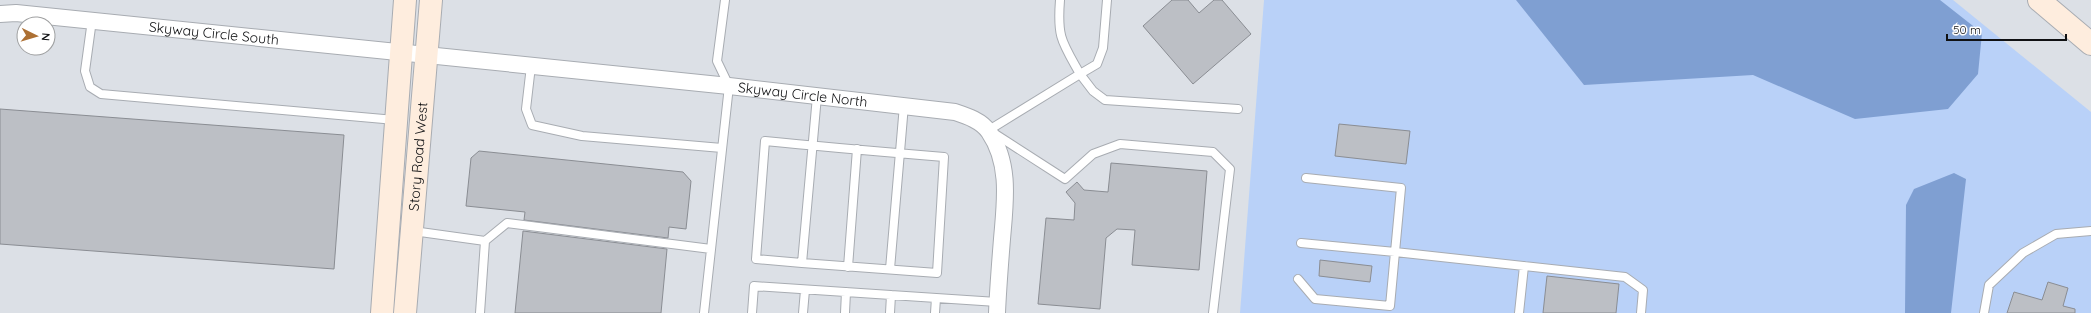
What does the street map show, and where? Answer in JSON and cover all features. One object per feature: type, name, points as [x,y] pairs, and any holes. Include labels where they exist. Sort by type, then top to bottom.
[{"type":"street","name":"Story Road West","points":[[382,313],[405,0]]},
{"type":"street","name":"Story Road West","points":[[405,313],[431,0]]},
{"type":"street","points":[[2039,0],[2091,44]]},
{"type":"street","name":"Skyway Circle South","points":[[0,14],[16,13],[92,20],[427,56]]},
{"type":"street","name":"Skyway Circle North","points":[[427,56],[904,105],[955,112],[974,119],[989,130],[998,148],[1004,170],[1005,193],[997,307]]},
{"type":"lane","points":[[704,313],[729,86],[717,61],[725,0]]},
{"type":"lane","points":[[1060,0],[1059,34],[1065,50],[1093,91],[1105,100],[1238,110]]},
{"type":"lane","points":[[1106,0],[1101,53],[1097,64],[989,130],[1065,179],[1093,154],[1120,144],[1213,152],[1230,169],[1213,313]]},
{"type":"lane","points":[[92,20],[85,71],[90,87],[101,94],[396,120]]},
{"type":"lane","points":[[531,66],[526,109],[532,125],[582,136],[722,148]]},
{"type":"lane","points":[[802,264],[817,96]]},
{"type":"lane","points":[[890,269],[904,105]]},
{"type":"lane","points":[[765,141],[857,150],[944,157],[938,273],[802,264],[756,259],[765,141]]},
{"type":"lane","points":[[848,266],[857,150]]},
{"type":"lane","points":[[1298,279],[1315,299],[1390,306],[1401,188],[1306,178]]},
{"type":"lane","points":[[480,313],[485,241],[507,223],[711,249]]},
{"type":"lane","points":[[412,231],[485,241]]},
{"type":"lane","points":[[1984,313],[1989,285],[2023,254],[2056,234],[2091,231]]},
{"type":"lane","points":[[1301,243],[1626,277],[1643,290],[1641,313]]},
{"type":"lane","points":[[1519,313],[1524,266]]},
{"type":"lane","points":[[752,313],[754,286],[936,298],[997,307]]},
{"type":"lane","points":[[802,313],[804,290]]},
{"type":"lane","points":[[845,313],[846,292]]},
{"type":"lane","points":[[890,313],[891,295]]},
{"type":"lane","points":[[934,313],[936,298]]},
{"type":"shaded area","points":[[1264,0],[1953,0],[2091,112],[2091,313],[1240,313]]},
{"type":"shaded area","points":[[1516,0],[1940,0],[1982,33],[1978,74],[1948,109],[1855,119],[1753,75],[1584,85]]},
{"type":"shaded area","points":[[1954,173],[1966,179],[1951,313],[1905,313],[1906,205],[1914,189]]},
{"type":"building","points":[[1172,0],[1188,0],[1199,13],[1214,0],[1222,0],[1251,34],[1193,84],[1143,26]]},
{"type":"building","points":[[0,109],[344,135],[334,269],[0,244]]},
{"type":"building","points":[[1339,124],[1410,131],[1406,164],[1335,156]]},
{"type":"building","points":[[479,151],[683,172],[691,181],[686,229],[669,227],[668,238],[524,220],[525,212],[466,206],[471,158]]},
{"type":"building","points":[[1111,163],[1207,171],[1199,270],[1132,265],[1135,230],[1117,229],[1106,238],[1100,309],[1038,304],[1046,218],[1074,220],[1075,203],[1066,192],[1077,182],[1084,190],[1108,192]]},
{"type":"building","points":[[523,231],[667,249],[661,313],[515,313]]},
{"type":"building","points":[[1320,260],[1372,266],[1370,282],[1319,276]]},
{"type":"building","points":[[1547,276],[1619,284],[1616,313],[1543,313]]},
{"type":"building","points":[[2048,282],[2068,288],[2063,306],[2075,309],[2075,313],[2007,313],[2014,292],[2042,300]]}]
